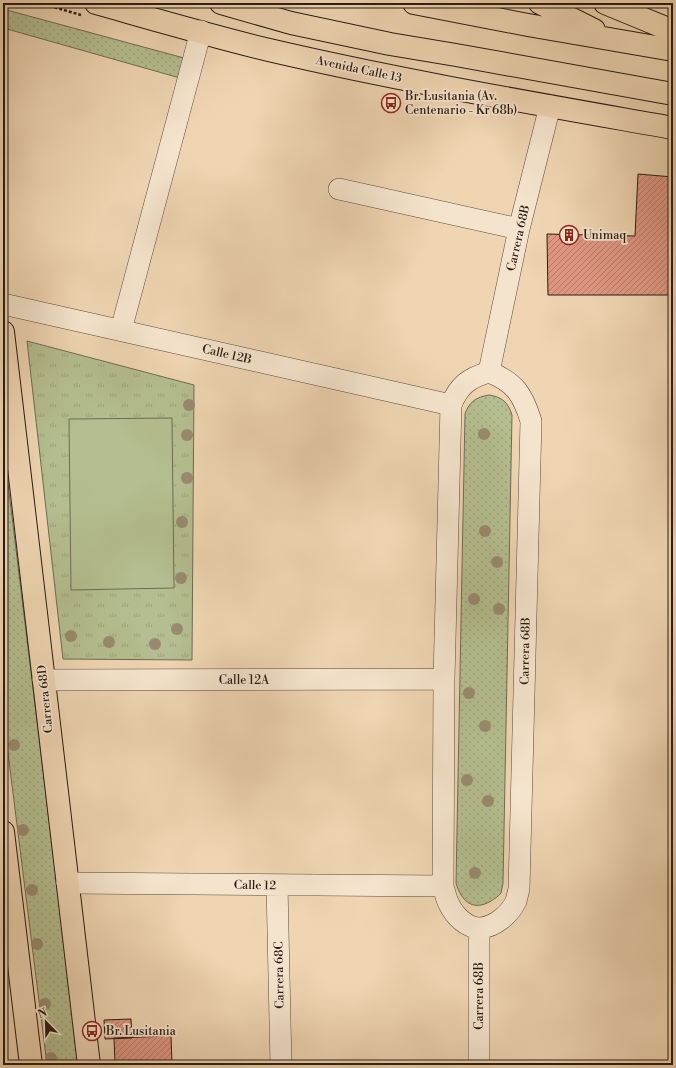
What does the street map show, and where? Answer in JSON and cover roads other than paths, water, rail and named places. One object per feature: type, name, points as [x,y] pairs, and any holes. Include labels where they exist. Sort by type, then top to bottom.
[{"type":"main road","name":"Avenida Calle 13","points":[[96,3],[275,51],[446,88],[673,128]]},
{"type":"main road","points":[[221,3],[291,22],[390,44],[673,94]]},
{"type":"main road","points":[[414,3],[528,25],[673,50]]},
{"type":"main road","points":[[540,3],[615,40]]},
{"type":"main road","points":[[606,3],[673,16]]},
{"type":"main road","points":[[606,3],[673,31]]},
{"type":"main road","points":[[334,32],[446,88]]},
{"type":"main road","name":"Carrera 68D","points":[[3,332],[89,1065]]},
{"type":"main road","points":[[3,832],[31,1065]]},
{"type":"street","points":[[121,330],[201,32]]},
{"type":"street","name":"Carrera 68B","points":[[479,1065],[479,928],[498,922],[508,913],[515,901],[519,889],[531,421],[519,392],[502,376],[489,372],[519,229],[550,106]]},
{"type":"street","points":[[339,189],[519,229]]},
{"type":"street","name":"Calle 12B","points":[[3,304],[451,405]]},
{"type":"street","points":[[479,928],[466,924],[456,915],[448,903],[443,886],[444,679],[451,405],[455,394],[463,384],[475,376],[489,372]]},
{"type":"street","name":"Calle 12A","points":[[43,680],[444,679]]},
{"type":"street","name":"Calle 12","points":[[67,883],[443,886]]},
{"type":"street","name":"Carrera 68C","points":[[277,885],[281,1065]]},
{"type":"place","name":"Br. Lusitania (Av. Centenario - Kr 68b)","points":[[391,103]]},
{"type":"place","name":"Unimaq","points":[[569,235]]},
{"type":"place","name":"Br. Lusitania","points":[[92,1031]]}]
